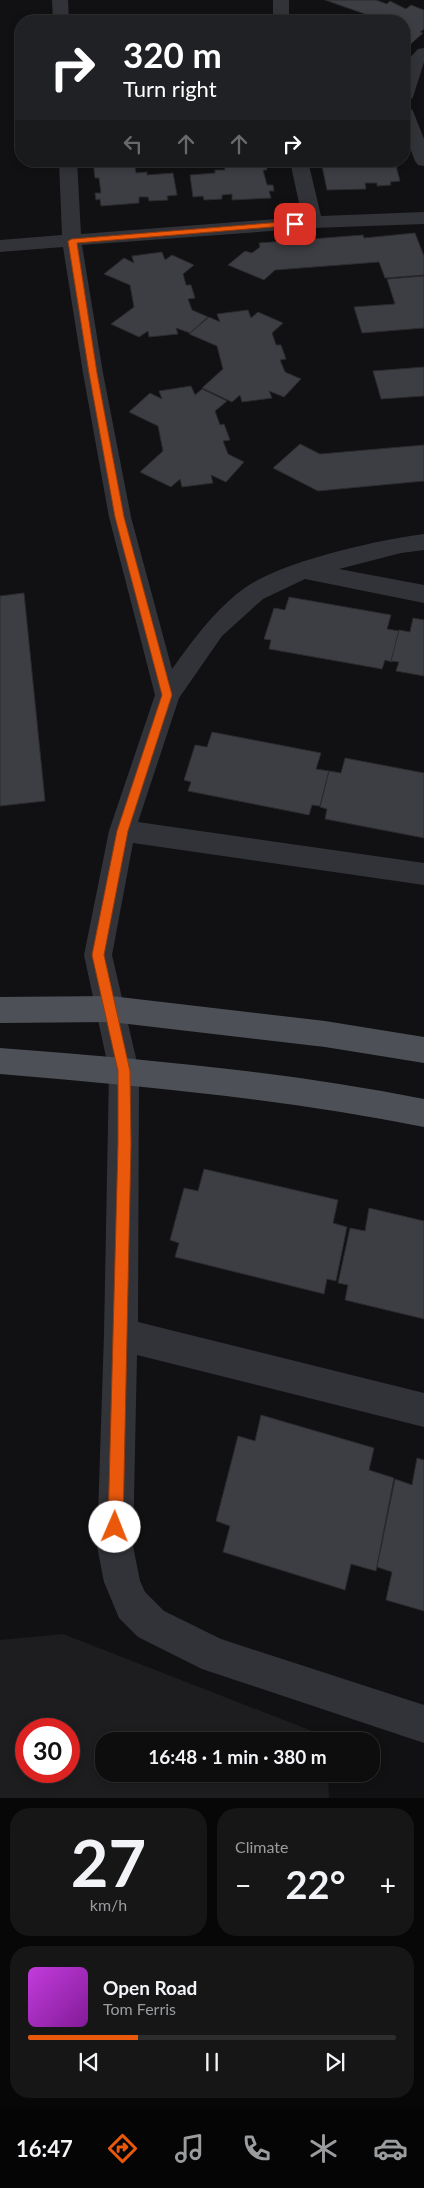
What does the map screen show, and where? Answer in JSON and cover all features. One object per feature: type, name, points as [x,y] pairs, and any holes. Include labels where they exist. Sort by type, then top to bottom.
[{"type":"main road","points":[[0,1010],[111,1009],[325,1034],[424,1050]]},
{"type":"main road","points":[[0,1061],[124,1071],[344,1096],[424,1113]]},
{"type":"street","points":[[60,0],[61,15]]},
{"type":"street","points":[[281,0],[281,15]]},
{"type":"street","points":[[410,75],[414,60]]},
{"type":"street","points":[[410,127],[424,161]]},
{"type":"street","points":[[68,167],[72,241],[93,373],[120,517],[167,695]]},
{"type":"street","points":[[300,167],[313,222]]},
{"type":"street","points":[[0,246],[313,222],[424,218]]},
{"type":"street","points":[[424,542],[401,545],[301,571],[255,593],[213,630],[167,695],[122,831],[98,955],[124,1071],[121,1334],[115,1546],[122,1582],[132,1605],[151,1624],[215,1656],[424,1724]]},
{"type":"street","points":[[301,571],[424,594]]},
{"type":"street","points":[[122,831],[424,874]]},
{"type":"street","points":[[121,1334],[424,1410]]},
{"type":"shaded area","points":[[63,1634],[315,1732],[95,1732],[95,1782],[328,1782],[329,1798],[0,1798],[0,1640]]},
{"type":"building","points":[[325,0],[376,0],[387,4],[390,1],[406,9],[411,5],[424,10],[424,29],[420,32],[423,33],[410,45],[410,15],[368,15]]},
{"type":"building","points":[[94,167],[135,167],[136,173],[147,172],[147,175],[173,173],[177,195],[167,196],[168,200],[149,201],[148,197],[139,197],[139,203],[101,206],[100,199],[96,200],[95,193],[101,193],[99,178],[95,178]]},
{"type":"building","points":[[225,167],[266,167],[267,170],[263,170],[267,185],[273,185],[274,191],[269,191],[271,198],[232,200],[232,194],[222,195],[222,199],[204,200],[203,196],[193,197],[190,175],[215,173],[215,170],[225,170]]},
{"type":"building","points":[[322,167],[396,167],[400,181],[390,182],[391,185],[377,186],[377,183],[365,183],[366,189],[327,190]]},
{"type":"building","points":[[415,233],[424,256],[424,275],[385,278],[379,262],[275,270],[264,280],[228,265],[245,251],[252,253],[260,247],[259,243],[363,235],[364,238]]},
{"type":"building","points":[[162,252],[165,260],[172,255],[194,265],[183,274],[186,285],[191,285],[195,298],[188,299],[192,310],[208,317],[190,333],[176,328],[178,334],[149,337],[148,331],[139,337],[111,324],[134,307],[130,285],[104,274],[124,258],[134,263],[132,256]]},
{"type":"building","points":[[424,276],[424,328],[362,333],[354,307],[395,304],[387,279]]},
{"type":"building","points":[[248,310],[251,318],[258,312],[283,323],[272,333],[276,345],[281,345],[286,359],[280,360],[285,372],[301,379],[284,397],[269,391],[272,398],[242,402],[240,395],[232,402],[202,388],[223,369],[217,346],[189,334],[209,317],[220,322],[217,314]]},
{"type":"building","points":[[424,367],[424,396],[381,399],[373,371]]},
{"type":"building","points":[[191,386],[195,395],[202,389],[227,401],[215,411],[220,425],[224,424],[230,440],[223,441],[228,454],[244,462],[226,482],[211,475],[213,483],[182,487],[180,479],[171,487],[140,472],[163,451],[158,426],[129,412],[150,393],[162,399],[159,391]]},
{"type":"building","points":[[300,444],[320,454],[424,445],[424,481],[318,491],[273,468]]},
{"type":"building","points":[[24,593],[45,801],[0,806],[0,596]]},
{"type":"building","points":[[289,597],[391,615],[387,629],[399,631],[392,662],[385,660],[382,669],[269,649],[271,640],[264,639],[274,608],[285,610]]},
{"type":"building","points":[[413,618],[424,620],[424,676],[396,671],[399,662],[391,661],[399,630],[410,632]]},
{"type":"building","points":[[212,732],[321,753],[316,769],[329,771],[320,806],[312,805],[309,815],[188,791],[191,782],[184,780],[195,745],[207,747]]},
{"type":"building","points":[[345,758],[424,773],[424,838],[325,819],[327,809],[320,807],[329,771],[341,773]]},
{"type":"building","points":[[204,1169],[338,1200],[333,1223],[347,1227],[336,1281],[327,1279],[324,1294],[175,1257],[179,1243],[170,1240],[184,1188],[198,1191]]},
{"type":"building","points":[[369,1208],[424,1221],[424,1319],[345,1300],[348,1285],[338,1283],[350,1228],[365,1231]]},
{"type":"building","points":[[261,1415],[374,1448],[369,1470],[394,1478],[376,1571],[351,1564],[345,1590],[223,1552],[230,1526],[216,1521],[238,1436],[255,1441]]},
{"type":"building","points":[[417,1458],[424,1460],[424,1611],[386,1600],[392,1572],[377,1567],[395,1479],[412,1485]]},
{"type":"route","points":[[115,1527],[125,1144],[124,1071],[98,955],[122,831],[167,695],[120,517],[93,373],[72,241],[295,224]]}]
